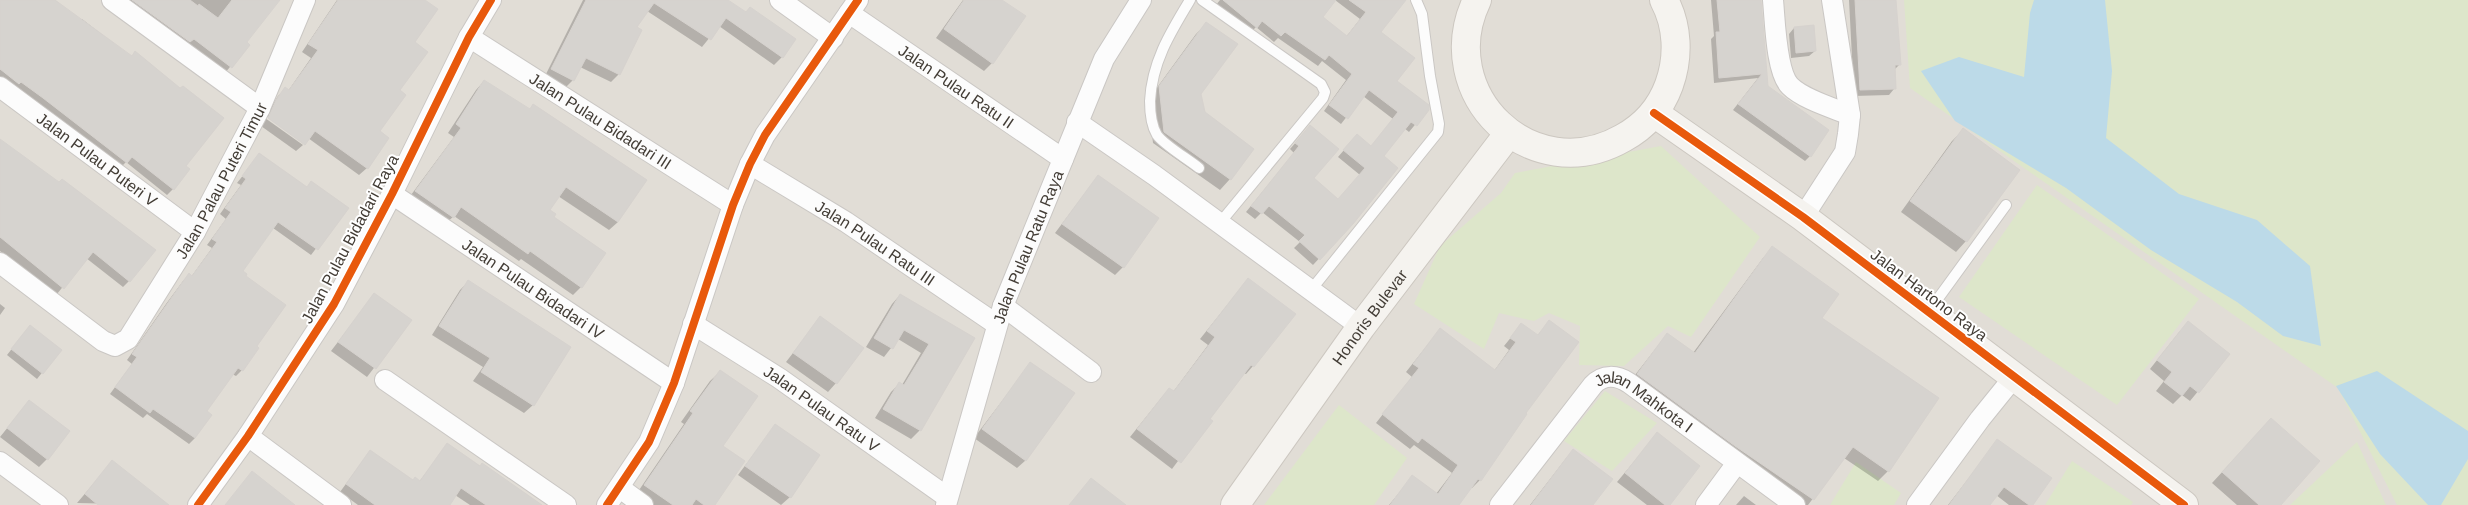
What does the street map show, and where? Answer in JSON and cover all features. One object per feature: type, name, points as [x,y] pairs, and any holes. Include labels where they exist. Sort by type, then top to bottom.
[{"type":"street","points":[[112,0],[260,108]]},
{"type":"street","name":"Jalan Palau Puteri Timur","points":[[0,263],[104,341],[115,346],[128,339],[195,232],[260,108],[305,0]]},
{"type":"street","name":"Jalan Pulau Bidadari Raya","points":[[198,505],[248,436],[334,304],[392,194],[469,37],[491,0]]},
{"type":"street","points":[[780,0],[833,38]]},
{"type":"street","name":"Jalan Pulau Ratu Raya","points":[[946,501],[1000,315],[1104,59],[1141,0]]},
{"type":"street","points":[[1476,0],[1467,29],[1466,59],[1473,87],[1488,113],[1509,133],[1532,146],[1559,153],[1585,152],[1611,145],[1635,132],[1654,113],[1665,94],[1673,73],[1676,51],[1674,29],[1664,0]]},
{"type":"street","points":[[1773,0],[1780,59],[1784,76],[1790,86],[1820,103],[1850,115]]},
{"type":"street","points":[[1803,217],[1845,152],[1850,115],[1832,0]]},
{"type":"street","points":[[607,505],[620,488],[648,442],[674,383],[733,205],[750,164],[765,135],[854,7]]},
{"type":"street","name":"Jalan Pulau Ratu II","points":[[854,7],[1063,159]]},
{"type":"street","name":"Jalan Pulau Bidadari III","points":[[469,37],[733,205]]},
{"type":"street","name":"Jalan Pulau Puteri V","points":[[0,87],[195,232]]},
{"type":"street","name":"Jalan Hartono Raya","points":[[1654,113],[1803,217],[2184,505]]},
{"type":"street","points":[[1077,122],[1154,175],[1360,327]]},
{"type":"street","name":"Honoris Bulevar","points":[[1235,505],[1360,327],[1509,133]]},
{"type":"street","name":"Jalan Pulau Ratu III","points":[[750,164],[1091,372]]},
{"type":"street","name":"Jalan Pulau Bidadari IV","points":[[392,194],[674,383]]},
{"type":"street","name":"Jalan Pulau Ratu V","points":[[693,324],[779,378],[946,501]]},
{"type":"street","name":"Jalan Mahkota I","points":[[1500,505],[1599,379],[1620,377],[1795,505]]},
{"type":"street","points":[[1917,505],[1980,419],[2014,377]]},
{"type":"street","points":[[385,380],[566,505]]},
{"type":"street","points":[[248,436],[341,505]]},
{"type":"street","points":[[0,462],[58,505]]},
{"type":"street","points":[[1706,505],[1737,463]]},
{"type":"street","points":[[620,488],[643,505]]},
{"type":"lane","points":[[1190,0],[1159,55],[1152,76],[1150,108],[1151,120],[1158,136],[1199,168]]},
{"type":"lane","points":[[1202,0],[1322,84],[1325,92],[1323,98],[1219,224]]},
{"type":"lane","points":[[1311,290],[1438,132],[1439,124],[1422,14],[1416,0]]},
{"type":"lane","points":[[1928,312],[2006,205]]},
{"type":"shaded area","points":[[0,0],[2468,0],[2468,505],[0,505]]},
{"type":"green space","points":[[1904,0],[2468,0],[2468,505],[2397,505],[2338,388],[1910,88]]},
{"type":"green space","points":[[1661,146],[1760,237],[1691,337],[1668,326],[1624,366],[1579,365],[1580,326],[1549,313],[1534,321],[1499,313],[1484,349],[1414,304],[1440,246],[1501,193],[1515,173]]},
{"type":"green space","points":[[2037,185],[2199,299],[2117,405],[1959,297]]},
{"type":"green space","points":[[1605,391],[1657,423],[1612,471],[1564,441]]},
{"type":"green space","points":[[1339,405],[1407,458],[1374,505],[1264,505]]},
{"type":"green space","points":[[2357,442],[2386,505],[2290,505]]},
{"type":"green space","points":[[2072,461],[2133,502],[2131,505],[2045,505]]},
{"type":"green space","points":[[1856,462],[1901,493],[1894,505],[1830,505]]},
{"type":"water","points":[[2034,0],[2105,0],[2112,71],[2106,138],[2179,194],[2257,220],[2310,266],[2321,346],[2283,336],[2237,302],[2151,250],[2066,188],[1955,121],[1921,71],[1959,57],[2024,77],[2030,13]]},
{"type":"water","points":[[2377,371],[2468,431],[2468,459],[2441,505],[2428,505],[2380,454],[2336,386]]},
{"type":"building","points":[[0,0],[55,0],[132,56],[135,51],[180,88],[183,86],[224,118],[186,166],[190,169],[174,190],[132,157],[127,163],[43,98],[21,82],[19,84],[0,69]]},
{"type":"building","points":[[132,0],[190,0],[198,6],[199,4],[218,18],[232,0],[280,0],[247,42],[250,45],[232,68],[194,39],[190,42]]},
{"type":"building","points":[[338,0],[425,0],[438,9],[415,42],[428,52],[400,90],[406,95],[380,131],[389,138],[368,169],[315,131],[305,145],[268,118],[276,100],[285,87],[289,90],[318,50],[308,44]]},
{"type":"building","points":[[586,0],[728,0],[746,12],[750,7],[796,39],[783,58],[726,18],[711,40],[654,3],[637,27],[642,30],[620,75],[586,58],[574,81],[551,69]]},
{"type":"building","points":[[964,0],[1002,0],[1026,16],[993,64],[944,29]]},
{"type":"building","points":[[1223,0],[1336,0],[1323,17],[1347,36],[1366,12],[1349,0],[1406,0],[1381,32],[1415,58],[1397,81],[1429,105],[1429,110],[1417,126],[1411,122],[1384,156],[1398,168],[1353,224],[1320,260],[1299,241],[1305,235],[1269,206],[1262,214],[1251,206],[1299,146],[1295,143],[1310,125],[1339,149],[1314,178],[1338,199],[1365,168],[1343,150],[1357,134],[1371,146],[1398,112],[1369,90],[1348,119],[1329,105],[1352,74],[1329,55],[1325,60],[1285,32],[1281,36],[1262,21],[1257,28]]},
{"type":"building","points":[[1717,0],[1761,0],[1768,86],[1829,130],[1811,157],[1738,104],[1762,74],[1719,78],[1716,32],[1720,32]]},
{"type":"building","points":[[1855,0],[1896,0],[1901,65],[1895,65],[1896,89],[1860,90]]},
{"type":"building","points":[[1206,22],[1238,44],[1201,94],[1205,112],[1254,149],[1231,180],[1164,132],[1159,86]]},
{"type":"building","points":[[1814,25],[1816,51],[1796,53],[1794,27]]},
{"type":"building","points":[[484,80],[530,109],[533,104],[647,180],[618,222],[566,187],[550,210],[556,214],[554,217],[606,253],[582,288],[530,251],[528,254],[461,207],[454,218],[415,191],[461,128],[456,124]]},
{"type":"building","points":[[1963,128],[2020,170],[1967,242],[1910,201]]},
{"type":"building","points":[[0,139],[59,182],[62,179],[156,250],[130,282],[93,252],[64,289],[0,237]]},
{"type":"building","points":[[259,153],[307,187],[311,181],[349,208],[318,250],[278,222],[243,271],[247,274],[246,276],[286,305],[257,346],[259,348],[243,371],[238,368],[207,411],[212,415],[195,438],[153,409],[150,413],[115,387],[137,357],[132,354],[172,297],[189,273],[192,276],[217,242],[212,239],[231,212],[225,208],[246,179],[242,176]]},
{"type":"building","points":[[1098,175],[1159,218],[1124,268],[1062,224]]},
{"type":"building","points":[[1772,246],[1839,294],[1822,318],[1939,398],[1889,472],[1853,447],[1814,500],[1735,446],[1637,374],[1667,333],[1695,353]]},
{"type":"building","points":[[1248,278],[1296,314],[1254,367],[1251,365],[1210,419],[1213,421],[1181,463],[1137,429],[1169,388],[1174,391],[1215,337],[1207,331]]},
{"type":"building","points":[[468,280],[571,347],[534,406],[481,372],[490,358],[439,326]]},
{"type":"building","points":[[374,293],[412,320],[376,369],[338,342]]},
{"type":"building","points":[[900,294],[975,338],[921,431],[883,409],[899,382],[904,385],[929,344],[904,330],[893,349],[874,338]]},
{"type":"building","points":[[820,316],[864,348],[837,384],[793,353]]},
{"type":"building","points":[[1549,320],[1579,342],[1526,413],[1481,481],[1478,479],[1459,505],[1390,505],[1412,475],[1438,494],[1458,465],[1422,438],[1418,443],[1382,414],[1419,368],[1413,364],[1440,328],[1495,370],[1516,342],[1510,338],[1521,323],[1538,335]]},
{"type":"building","points":[[2188,321],[2230,354],[2199,393],[2190,386],[2182,396],[2164,382],[2172,372],[2157,360]]},
{"type":"building","points":[[30,325],[62,350],[43,374],[11,349]]},
{"type":"building","points":[[1030,362],[1075,393],[1026,461],[982,429]]},
{"type":"building","points":[[720,370],[758,396],[723,446],[745,461],[715,505],[704,505],[696,499],[692,505],[673,505],[644,485],[693,413],[690,411]]},
{"type":"building","points":[[29,400],[70,431],[48,460],[7,428]]},
{"type":"building","points":[[2271,418],[2320,461],[2281,505],[2259,505],[2222,472]]},
{"type":"building","points":[[775,424],[820,455],[791,498],[745,466]]},
{"type":"building","points":[[1657,432],[1700,466],[1670,505],[1665,505],[1625,473]]},
{"type":"building","points":[[1997,439],[2052,478],[2033,505],[2029,505],[2004,487],[1990,505],[1949,505]]},
{"type":"building","points":[[447,443],[480,466],[482,463],[542,505],[486,505],[461,488],[450,505],[375,505],[346,484],[370,450],[413,480],[415,477],[420,481]]},
{"type":"building","points":[[1573,449],[1613,479],[1593,505],[1531,505]]},
{"type":"building","points":[[112,460],[169,505],[98,505],[85,494]]},
{"type":"building","points":[[252,471],[295,505],[225,505]]},
{"type":"building","points":[[1091,478],[1126,505],[1069,505]]},
{"type":"cycle path","points":[[198,505],[248,436],[334,304],[392,194],[469,37],[491,0]]},
{"type":"cycle path","points":[[607,505],[649,442],[674,383],[733,205],[750,164],[765,135],[858,0]]},
{"type":"cycle path","points":[[1654,113],[1803,217],[2184,505]]}]
